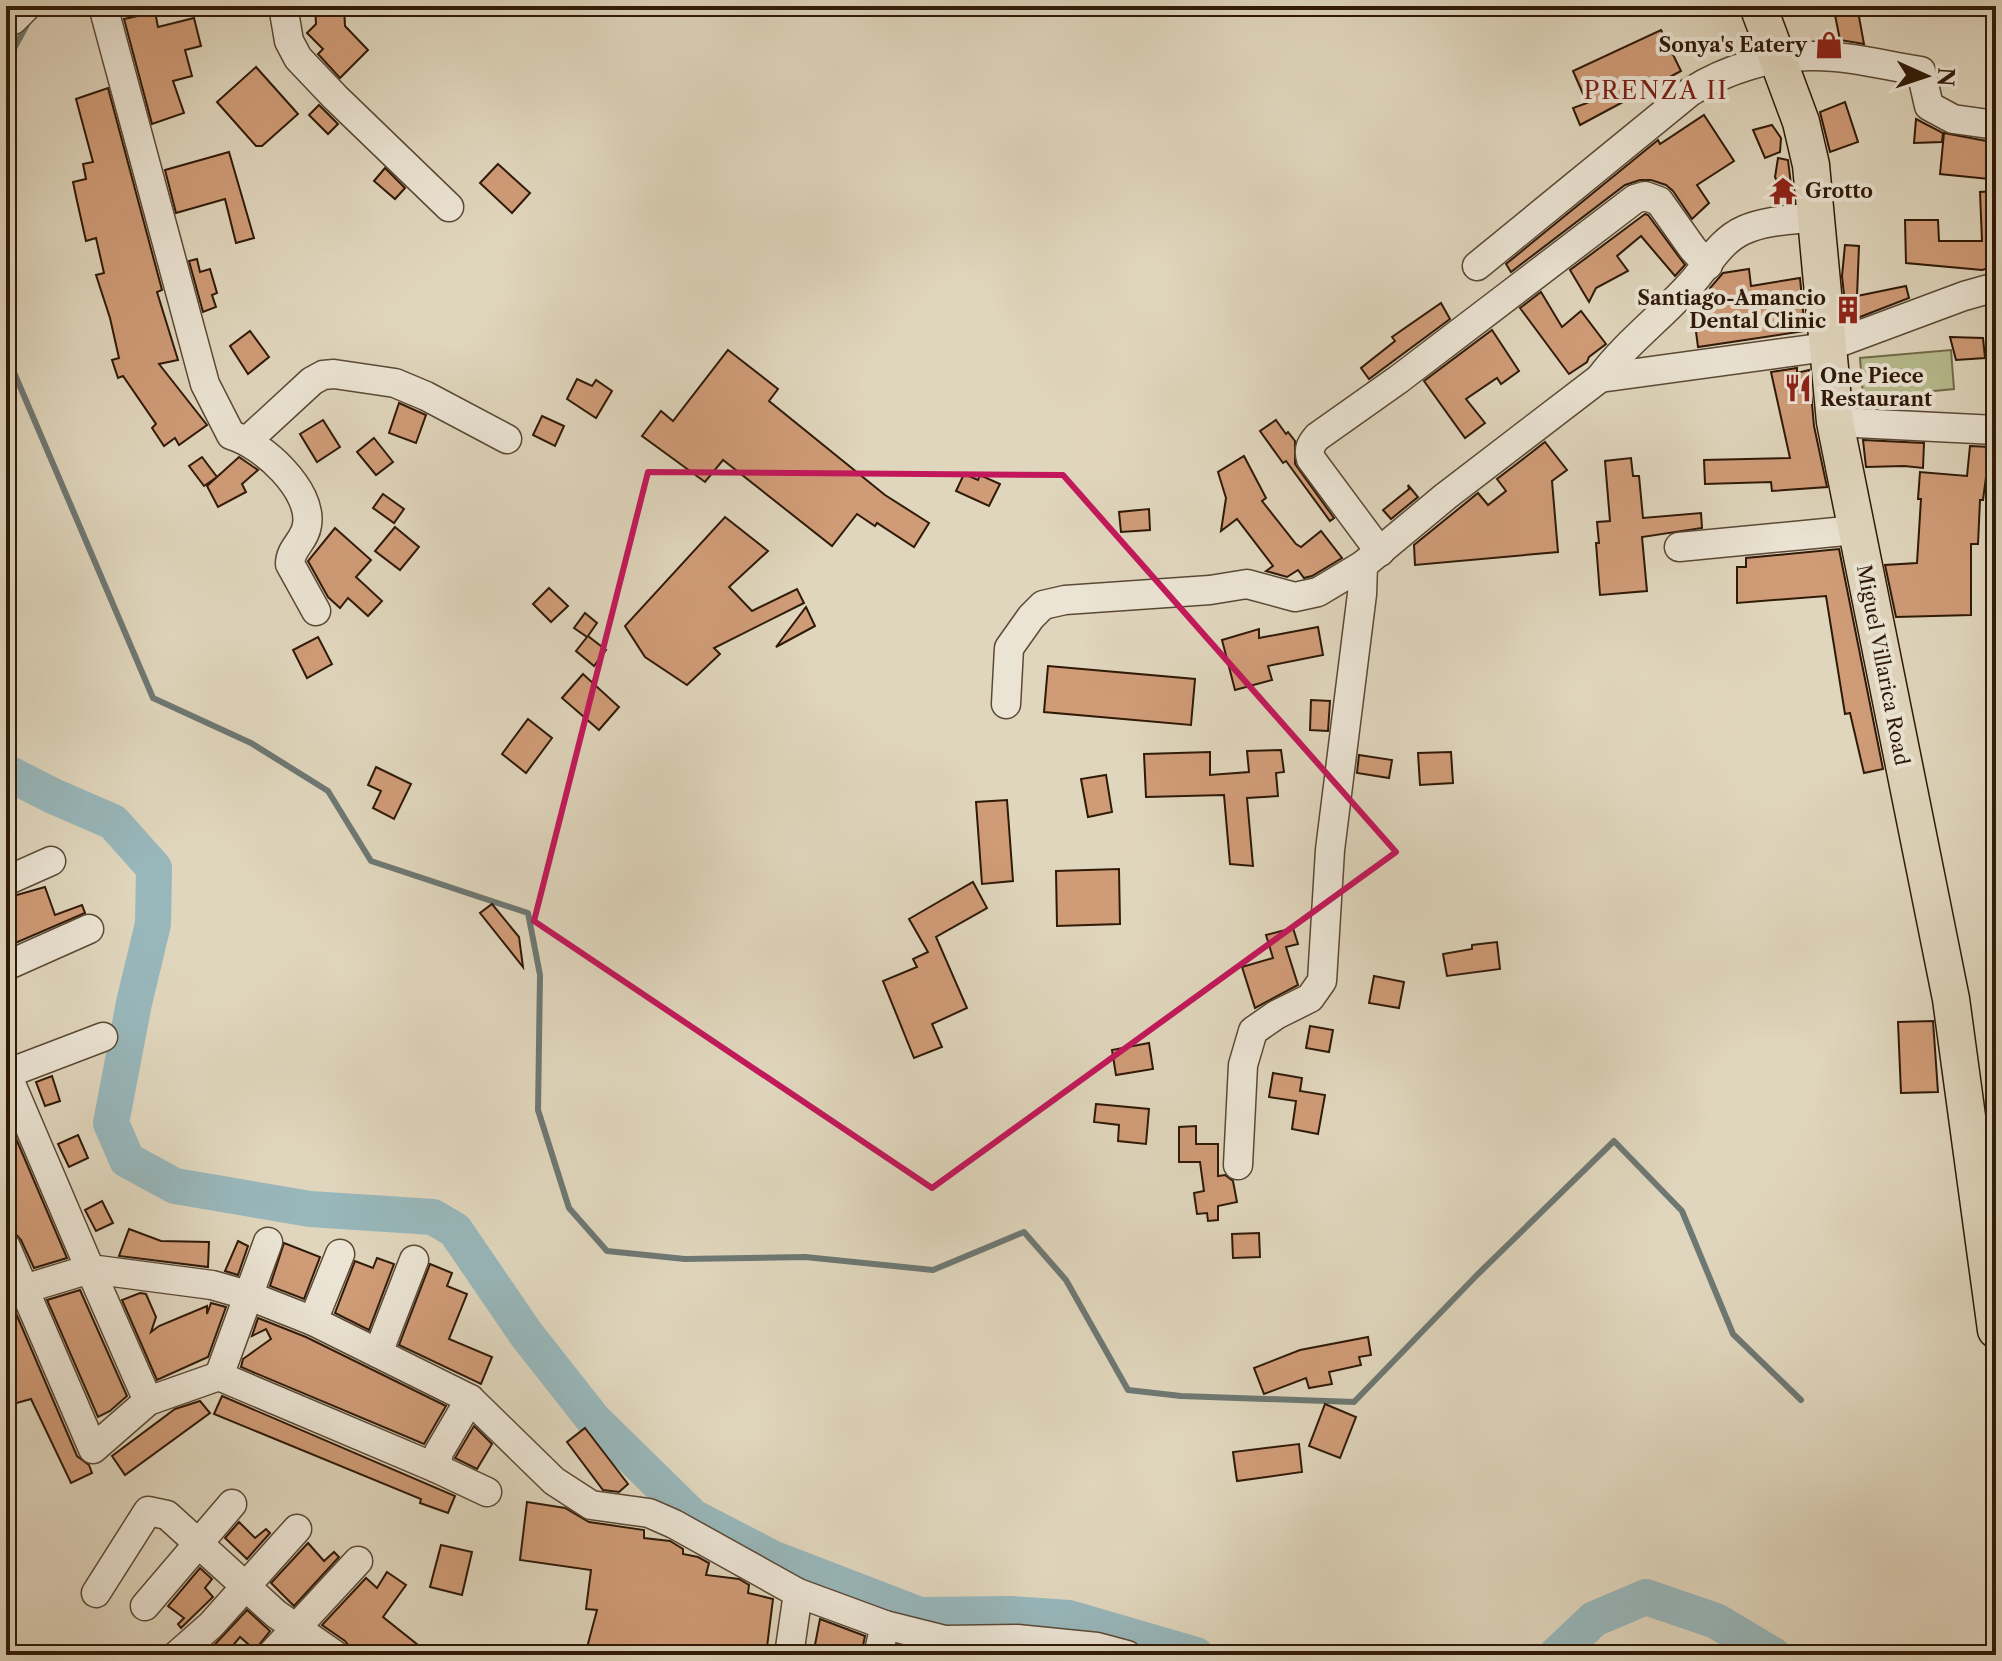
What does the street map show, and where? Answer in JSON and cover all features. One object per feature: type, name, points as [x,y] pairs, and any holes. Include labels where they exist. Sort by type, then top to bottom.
[{"type":"main road","name":"Miguel Villarica Road","points":[[1758,6],[1801,122],[1811,165],[1835,422],[1951,999],[1996,1330]]},
{"type":"street","points":[[6,22],[13,20],[27,6]]},
{"type":"street","points":[[103,6],[205,384],[231,435],[248,440],[270,456],[304,499],[308,511],[307,531],[290,556],[290,564],[316,611]]},
{"type":"street","points":[[283,6],[289,41],[298,58],[449,207]]},
{"type":"street","points":[[1477,266],[1690,92],[1707,81],[1778,58],[1817,56],[1921,71],[1929,106],[1953,119],[1996,125]]},
{"type":"street","points":[[1238,1165],[1243,1065],[1253,1031],[1310,998],[1322,981],[1330,850],[1362,594],[1372,559],[1311,459],[1309,452],[1312,442],[1635,199],[1652,197],[1659,201],[1708,265]]},
{"type":"street","points":[[1006,704],[1009,648],[1043,605],[1065,600],[1210,590],[1247,584],[1282,595],[1306,596],[1339,581],[1372,559],[1446,496],[1600,378],[1615,358],[1690,286],[1723,243],[1743,230],[1764,224],[1817,217]]},
{"type":"street","points":[[1600,378],[1827,347],[1996,287]]},
{"type":"street","points":[[248,440],[312,381],[334,374],[395,383],[507,439]]},
{"type":"street","points":[[1835,422],[1996,430]]},
{"type":"street","points":[[1679,547],[1856,530]]},
{"type":"street","points":[[6,881],[51,861]]},
{"type":"street","points":[[6,966],[89,929]]},
{"type":"street","points":[[103,1037],[6,1074],[148,1401]]},
{"type":"street","points":[[219,1376],[268,1242]]},
{"type":"street","points":[[6,1247],[93,1449],[148,1401],[219,1376],[487,1492]]},
{"type":"street","points":[[313,1321],[340,1254]]},
{"type":"street","points":[[378,1353],[414,1260]]},
{"type":"street","points":[[24,1289],[90,1269],[212,1285],[247,1295],[313,1321],[470,1399],[554,1481],[591,1505],[649,1513],[661,1518],[798,1593],[944,1647],[1016,1647],[1127,1655]]},
{"type":"street","points":[[436,1468],[439,1452],[470,1399]]},
{"type":"street","points":[[145,1606],[232,1504]]},
{"type":"street","points":[[96,1593],[148,1511],[167,1515],[276,1614],[335,1655]]},
{"type":"street","points":[[177,1655],[211,1625],[297,1529]]},
{"type":"street","points":[[271,1655],[358,1561]]},
{"type":"street","points":[[789,1655],[798,1593]]},
{"type":"street","points":[[878,1655],[885,1625]]},
{"type":"highlighted area","points":[[648,472],[1063,475],[1396,852],[932,1188],[534,921]]},
{"type":"green space","points":[[1951,350],[1954,389],[1863,398],[1860,358]]},
{"type":"building","points":[[315,6],[344,6],[345,26],[368,50],[340,78],[318,54],[323,49],[307,33],[316,24]]},
{"type":"building","points":[[1857,6],[1864,44],[1840,40],[1834,10]]},
{"type":"building","points":[[155,12],[158,27],[194,18],[201,46],[185,50],[192,76],[173,81],[184,113],[152,124],[124,19]]},
{"type":"building","points":[[1661,30],[1681,71],[1580,125],[1573,108],[1587,103],[1573,71]]},
{"type":"building","points":[[256,67],[298,114],[262,146],[256,146],[217,102]]},
{"type":"building","points":[[108,88],[162,290],[157,292],[178,360],[159,364],[207,425],[179,445],[175,438],[164,446],[152,428],[156,424],[123,376],[118,378],[112,360],[119,358],[96,275],[104,273],[96,238],[86,241],[73,182],[86,179],[83,164],[93,162],[76,99]]},
{"type":"building","points":[[1845,102],[1858,142],[1830,152],[1820,112]]},
{"type":"building","points":[[319,105],[338,124],[328,134],[309,115]]},
{"type":"building","points":[[1704,115],[1734,161],[1697,185],[1709,203],[1692,219],[1666,185],[1640,180],[1625,185],[1511,272],[1506,264],[1658,140],[1660,144]]},
{"type":"building","points":[[1916,119],[1943,133],[1942,142],[1914,143]]},
{"type":"building","points":[[1772,125],[1781,138],[1780,152],[1765,158],[1753,130]]},
{"type":"building","points":[[1944,133],[1992,142],[1989,179],[1940,174]]},
{"type":"building","points":[[229,152],[254,238],[236,243],[225,199],[176,213],[165,170]]},
{"type":"building","points":[[1778,158],[1788,160],[1791,203],[1788,203],[1775,177]]},
{"type":"building","points":[[498,164],[530,193],[512,213],[480,183]]},
{"type":"building","points":[[385,168],[405,188],[395,199],[374,181]]},
{"type":"building","points":[[1996,191],[1996,266],[1982,270],[1906,263],[1905,220],[1938,220],[1939,241],[1982,241],[1980,192]]},
{"type":"building","points":[[1645,214],[1685,265],[1675,276],[1641,236],[1617,256],[1628,271],[1596,288],[1589,302],[1570,270]]},
{"type":"building","points":[[1845,245],[1859,246],[1857,296],[1906,286],[1909,298],[1847,322],[1842,276]]},
{"type":"building","points":[[197,259],[200,272],[210,269],[217,293],[212,295],[216,307],[203,312],[189,261]]},
{"type":"building","points":[[1749,269],[1751,286],[1800,278],[1805,331],[1698,347],[1694,316],[1711,314],[1710,288],[1723,273]]},
{"type":"building","points":[[1541,292],[1562,327],[1581,311],[1606,344],[1569,374],[1520,308]]},
{"type":"building","points":[[1441,303],[1450,319],[1369,379],[1361,368],[1395,341],[1392,337]]},
{"type":"building","points":[[1492,330],[1519,371],[1501,384],[1497,378],[1466,399],[1485,423],[1465,438],[1424,381]]},
{"type":"building","points":[[250,331],[269,357],[248,374],[230,346]]},
{"type":"building","points":[[1950,337],[1983,338],[1985,358],[1956,360]]},
{"type":"building","points":[[728,350],[778,389],[769,401],[885,495],[929,523],[914,547],[857,514],[832,546],[723,460],[705,482],[642,436],[661,411],[673,421]]},
{"type":"building","points":[[1797,368],[1797,373],[1809,370],[1814,426],[1827,487],[1772,491],[1771,482],[1705,484],[1704,460],[1790,458],[1771,372]]},
{"type":"building","points":[[577,379],[592,386],[596,380],[612,391],[596,418],[567,399]]},
{"type":"building","points":[[399,403],[426,415],[416,443],[389,433]]},
{"type":"building","points":[[542,416],[564,426],[555,446],[533,435]]},
{"type":"building","points":[[323,420],[340,447],[317,462],[300,434]]},
{"type":"building","points":[[1276,420],[1295,441],[1295,464],[1334,518],[1330,521],[1260,431]]},
{"type":"building","points":[[374,438],[393,462],[376,475],[357,452]]},
{"type":"building","points":[[1863,440],[1924,443],[1923,468],[1866,467]]},
{"type":"building","points":[[1545,442],[1567,470],[1552,481],[1558,552],[1415,565],[1414,545],[1478,493],[1488,505],[1506,491],[1497,479]]},
{"type":"building","points":[[1970,446],[1990,447],[1983,500],[1980,500],[1978,544],[1971,544],[1971,615],[1896,617],[1885,565],[1917,563],[1920,472],[1967,476]]},
{"type":"building","points":[[1244,456],[1266,498],[1262,501],[1296,544],[1301,547],[1321,531],[1342,558],[1312,576],[1304,578],[1298,570],[1287,577],[1266,571],[1273,566],[1237,519],[1221,531],[1226,498],[1218,472]]},
{"type":"building","points":[[202,457],[217,477],[204,486],[189,466]]},
{"type":"building","points":[[239,457],[258,470],[242,484],[246,492],[218,507],[207,486]]},
{"type":"building","points":[[1631,458],[1633,476],[1639,476],[1643,518],[1701,513],[1702,528],[1642,537],[1647,591],[1600,595],[1597,522],[1610,521],[1605,461]]},
{"type":"building","points":[[964,474],[978,480],[980,475],[1000,484],[989,506],[956,491]]},
{"type":"building","points":[[1408,485],[1418,497],[1391,519],[1383,510],[1409,489]]},
{"type":"building","points":[[383,494],[404,509],[394,523],[373,508]]},
{"type":"building","points":[[1149,509],[1150,530],[1121,532],[1119,512]]},
{"type":"building","points":[[725,517],[768,551],[729,587],[752,611],[797,589],[804,603],[714,648],[720,654],[687,685],[645,657],[625,626]]},
{"type":"building","points":[[395,527],[419,547],[400,570],[375,551]]},
{"type":"building","points":[[335,528],[371,560],[356,577],[382,601],[368,616],[348,598],[340,608],[328,597],[308,561]]},
{"type":"building","points":[[1839,549],[1883,769],[1864,773],[1850,713],[1845,714],[1826,596],[1737,603],[1737,567],[1746,567],[1746,558]]},
{"type":"building","points":[[549,588],[568,606],[551,622],[533,604]]},
{"type":"building","points":[[806,607],[815,626],[776,647]]},
{"type":"building","points":[[585,613],[597,623],[588,636],[606,650],[594,666],[576,651],[587,637],[574,628]]},
{"type":"building","points":[[1318,627],[1323,655],[1268,666],[1272,680],[1235,690],[1222,640],[1259,629],[1259,638]]},
{"type":"building","points":[[318,637],[332,664],[307,678],[293,650]]},
{"type":"building","points":[[1048,666],[1195,679],[1191,725],[1044,712]]},
{"type":"building","points":[[583,674],[619,707],[599,730],[562,698]]},
{"type":"building","points":[[1311,700],[1330,701],[1328,731],[1310,730]]},
{"type":"building","points":[[528,719],[552,738],[526,773],[502,754]]},
{"type":"building","points":[[1281,750],[1284,772],[1276,773],[1278,796],[1247,798],[1253,866],[1230,864],[1224,795],[1146,797],[1144,754],[1210,752],[1210,775],[1249,772],[1247,751]]},
{"type":"building","points":[[1451,752],[1453,783],[1420,785],[1418,753]]},
{"type":"building","points":[[1359,755],[1392,760],[1389,778],[1357,773]]},
{"type":"building","points":[[376,767],[411,784],[394,819],[373,808],[381,791],[368,785]]},
{"type":"building","points":[[1106,775],[1112,812],[1088,817],[1081,779]]},
{"type":"building","points":[[1007,800],[1013,881],[982,884],[976,802]]},
{"type":"building","points":[[1119,869],[1120,924],[1057,926],[1056,871]]},
{"type":"building","points":[[973,882],[987,908],[936,937],[967,1008],[932,1024],[942,1047],[914,1058],[883,981],[917,967],[913,959],[928,952],[909,919]]},
{"type":"building","points":[[45,887],[55,915],[82,905],[85,913],[6,947],[6,898]]},
{"type":"building","points":[[492,904],[519,937],[523,967],[480,913]]},
{"type":"building","points":[[1293,928],[1298,944],[1286,947],[1298,985],[1255,1008],[1242,967],[1273,958],[1266,935]]},
{"type":"building","points":[[1497,942],[1500,969],[1447,976],[1443,954],[1472,949],[1472,945]]},
{"type":"building","points":[[1374,976],[1404,982],[1399,1008],[1369,1003]]},
{"type":"building","points":[[1933,1021],[1938,1092],[1901,1093],[1898,1022]]},
{"type":"building","points":[[1310,1026],[1333,1030],[1329,1052],[1306,1048]]},
{"type":"building","points":[[1149,1043],[1153,1069],[1116,1075],[1112,1050]]},
{"type":"building","points":[[1273,1073],[1302,1078],[1300,1091],[1325,1095],[1318,1134],[1292,1129],[1296,1101],[1269,1097]]},
{"type":"building","points":[[52,1076],[60,1101],[45,1106],[36,1082]]},
{"type":"building","points":[[1096,1104],[1149,1109],[1146,1144],[1118,1141],[1119,1125],[1094,1122]]},
{"type":"building","points":[[6,1115],[67,1258],[34,1268],[21,1240],[15,1233],[6,1230]]},
{"type":"building","points":[[1196,1126],[1196,1144],[1218,1144],[1218,1176],[1225,1175],[1233,1181],[1237,1202],[1218,1206],[1218,1220],[1208,1221],[1207,1213],[1197,1214],[1194,1193],[1204,1191],[1200,1162],[1179,1162],[1179,1127]]},
{"type":"building","points":[[78,1135],[88,1158],[69,1167],[58,1144]]},
{"type":"building","points":[[102,1201],[113,1223],[96,1231],[85,1210]]},
{"type":"building","points":[[129,1229],[161,1241],[209,1242],[208,1267],[119,1256]]},
{"type":"building","points":[[1259,1233],[1260,1257],[1233,1258],[1232,1234]]},
{"type":"building","points":[[238,1241],[248,1246],[238,1275],[225,1271]]},
{"type":"building","points":[[284,1243],[320,1257],[304,1299],[270,1286]]},
{"type":"building","points":[[377,1258],[394,1264],[369,1330],[335,1313],[355,1261],[373,1268]]},
{"type":"building","points":[[430,1264],[452,1273],[447,1286],[467,1294],[449,1339],[492,1357],[481,1384],[399,1345]]},
{"type":"building","points":[[6,1290],[77,1456],[89,1465],[92,1473],[71,1483],[31,1399],[6,1406]]},
{"type":"building","points":[[80,1290],[127,1396],[98,1417],[47,1300]]},
{"type":"building","points":[[140,1293],[146,1294],[156,1317],[151,1332],[207,1306],[207,1314],[211,1303],[226,1307],[208,1357],[157,1380],[122,1300]]},
{"type":"building","points":[[258,1318],[306,1337],[446,1406],[424,1444],[241,1367],[243,1359],[271,1339],[266,1329],[252,1336]]},
{"type":"building","points":[[1368,1337],[1371,1355],[1359,1357],[1361,1365],[1329,1372],[1332,1384],[1309,1388],[1306,1378],[1264,1394],[1254,1368],[1300,1350]]},
{"type":"building","points":[[222,1396],[455,1496],[448,1513],[214,1414]]},
{"type":"building","points":[[200,1401],[210,1413],[125,1475],[112,1456],[175,1409]]},
{"type":"building","points":[[1325,1404],[1356,1417],[1340,1458],[1309,1446]]},
{"type":"building","points":[[474,1426],[492,1444],[477,1469],[455,1458]]},
{"type":"building","points":[[585,1428],[628,1484],[619,1492],[603,1490],[567,1442]]},
{"type":"building","points":[[1299,1444],[1302,1472],[1237,1481],[1233,1452]]},
{"type":"building","points":[[527,1502],[565,1508],[589,1522],[644,1530],[644,1538],[670,1541],[683,1549],[683,1554],[709,1563],[706,1575],[739,1579],[749,1585],[748,1593],[773,1599],[766,1655],[585,1655],[597,1610],[586,1609],[591,1570],[520,1560]]},
{"type":"building","points":[[239,1522],[255,1538],[266,1529],[270,1533],[247,1559],[225,1538]]},
{"type":"building","points":[[308,1543],[324,1561],[334,1552],[339,1557],[294,1606],[271,1583]]},
{"type":"building","points":[[441,1545],[472,1552],[462,1595],[430,1587]]},
{"type":"building","points":[[200,1568],[212,1579],[205,1588],[213,1597],[181,1628],[178,1624],[184,1618],[168,1606]]},
{"type":"building","points":[[387,1572],[406,1585],[383,1617],[418,1645],[410,1655],[356,1655],[345,1641],[322,1625],[366,1578],[377,1588]]},
{"type":"building","points":[[247,1610],[270,1631],[255,1650],[240,1637],[225,1655],[205,1655]]},
{"type":"building","points":[[820,1619],[865,1636],[861,1655],[813,1655]]},
{"type":"waterway","points":[[6,63],[29,21]]},
{"type":"waterway","points":[[6,346],[7,356],[153,698],[251,743],[328,791],[371,861],[528,913],[540,975],[538,1110],[569,1208],[607,1251],[685,1259],[805,1257],[933,1270],[1024,1232],[1066,1280],[1128,1390],[1181,1396],[1354,1402],[1477,1275],[1614,1141],[1682,1211],[1733,1334],[1801,1400]]},
{"type":"waterway","points":[[6,772],[113,822],[154,868],[153,924],[111,1123],[127,1160],[175,1186],[310,1209],[433,1217],[455,1230],[526,1334],[593,1419],[693,1517],[772,1558],[920,1615],[1011,1614],[1069,1618],[1196,1655]]},
{"type":"waterway","points":[[1556,1655],[1594,1619],[1646,1597],[1716,1621],[1773,1655]]},
{"type":"place","name":"Sonya's Eatery","points":[[1829,45]]},
{"type":"place","name":"Grotto","points":[[1783,191]]},
{"type":"place","name":"Santiago-Amancio Dental Clinic","points":[[1848,310]]},
{"type":"place","name":"One Piece Restaurant","points":[[1798,388]]},
{"type":"district","name":"PRENZA II","points":[[1656,91]]}]
